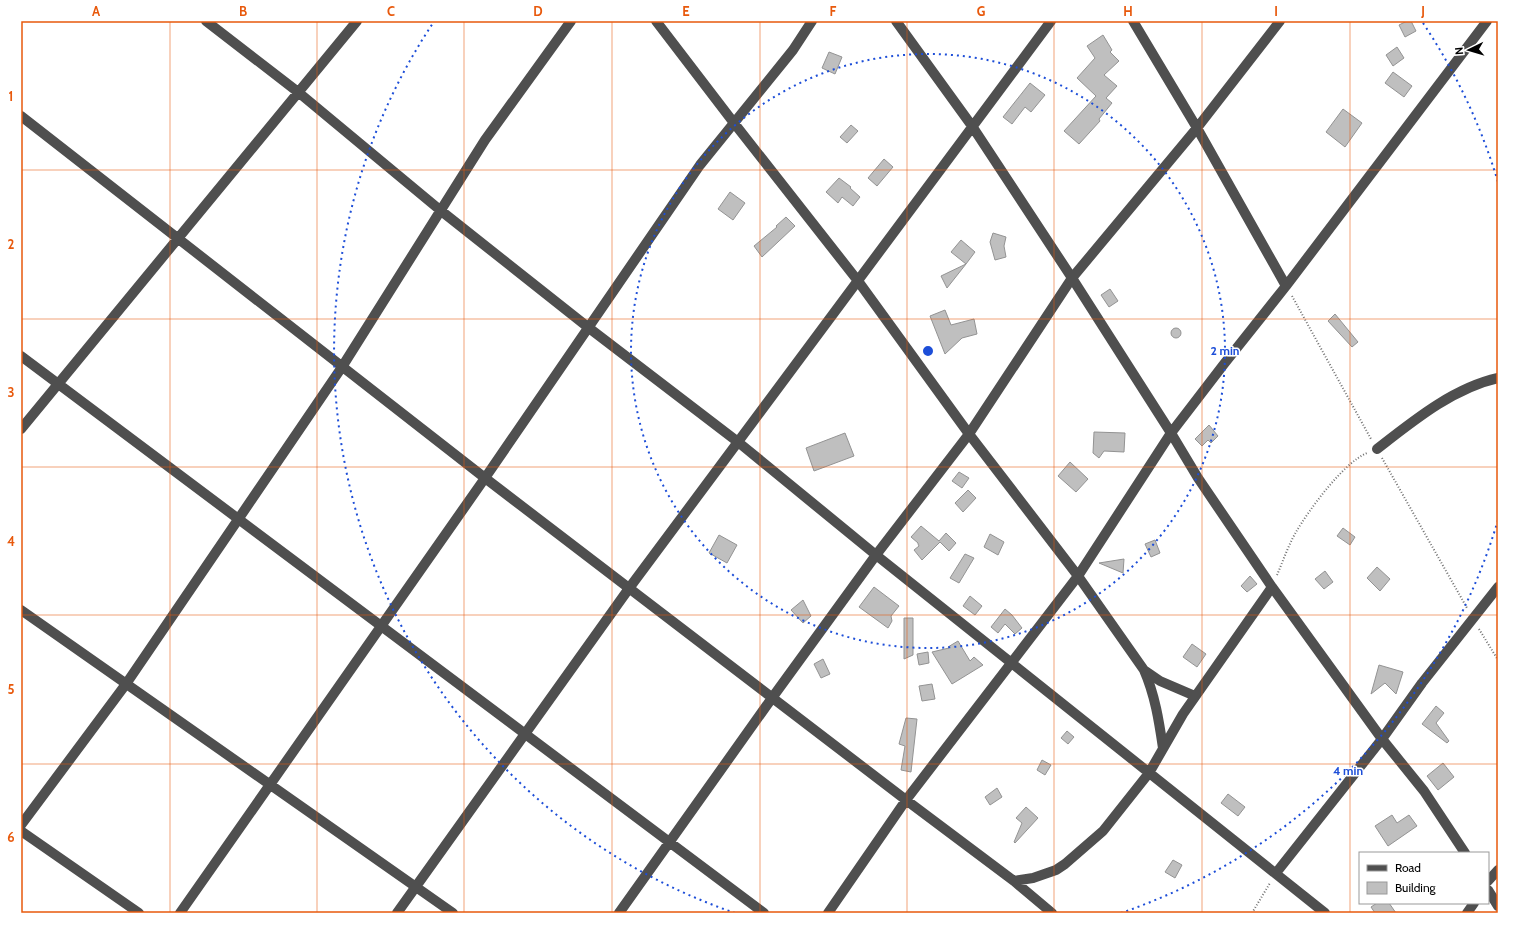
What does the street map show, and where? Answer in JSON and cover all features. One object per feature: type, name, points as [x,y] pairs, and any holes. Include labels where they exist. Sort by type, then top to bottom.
[{"type":"street","points":[[206,21],[298,92],[440,210],[589,328],[738,442],[876,555],[1325,913]]},
{"type":"street","points":[[21,429],[357,21]]},
{"type":"street","points":[[21,825],[126,684],[342,366],[485,140],[571,21]]},
{"type":"street","points":[[656,21],[858,281],[969,434],[1078,576],[1144,670],[1157,708],[1163,748]]},
{"type":"street","points":[[180,913],[380,626],[486,478],[700,165],[793,50],[812,21]]},
{"type":"street","points":[[896,21],[972,126],[1072,278],[1198,478],[1272,587],[1382,738],[1424,791],[1464,852]]},
{"type":"street","points":[[397,913],[630,587],[1051,21]]},
{"type":"street","points":[[1133,21],[1197,128],[1286,286]]},
{"type":"street","points":[[619,913],[876,555],[969,434],[1072,278],[1197,128],[1280,21]]},
{"type":"street","points":[[828,913],[906,800],[1078,576],[1171,433],[1286,286],[1487,21]]},
{"type":"street","points":[[21,116],[486,478],[630,587],[772,698],[1014,881],[1052,913]]},
{"type":"street","points":[[21,356],[764,913]]},
{"type":"street","points":[[1377,449],[1418,417],[1468,387],[1498,378]]},
{"type":"street","points":[[1014,881],[1042,876],[1056,870],[1065,864],[1102,831],[1149,773],[1183,714],[1272,587]]},
{"type":"street","points":[[1276,873],[1498,587]]},
{"type":"street","points":[[21,610],[453,913]]},
{"type":"street","points":[[1144,670],[1160,681],[1195,696]]},
{"type":"street","points":[[21,831],[138,913]]},
{"type":"street","points":[[1489,880],[1498,870]]},
{"type":"street","points":[[1489,892],[1498,906]]},
{"type":"street","points":[[1467,913],[1473,904]]},
{"type":"path","points":[[1286,286],[1377,449],[1498,660]]},
{"type":"path","points":[[1272,587],[1296,533],[1337,476],[1358,457],[1377,449]]},
{"type":"path","points":[[1252,913],[1276,873]]},
{"type":"building","points":[[1407,21],[1411,21],[1416,31],[1405,37],[1399,25]]},
{"type":"building","points":[[1103,35],[1112,50],[1110,52],[1119,61],[1104,75],[1117,86],[1106,98],[1112,103],[1099,119],[1100,121],[1079,144],[1064,131],[1096,96],[1077,78],[1095,58],[1087,46]]},
{"type":"building","points":[[1397,47],[1404,58],[1393,66],[1386,55]]},
{"type":"building","points":[[829,52],[842,57],[835,74],[822,68]]},
{"type":"building","points":[[1393,72],[1412,86],[1404,97],[1385,83]]},
{"type":"building","points":[[1030,83],[1045,95],[1031,112],[1025,107],[1012,124],[1003,117]]},
{"type":"building","points":[[1343,109],[1362,123],[1345,147],[1326,132]]},
{"type":"building","points":[[851,125],[858,131],[847,143],[840,137]]},
{"type":"building","points":[[884,159],[893,167],[877,186],[868,178]]},
{"type":"building","points":[[839,178],[851,187],[850,188],[860,197],[853,206],[842,197],[838,203],[826,192]]},
{"type":"building","points":[[730,192],[745,203],[733,220],[718,209]]},
{"type":"building","points":[[786,217],[795,226],[762,257],[754,246],[777,227],[776,226]]},
{"type":"building","points":[[993,233],[1006,237],[1004,246],[1006,257],[995,260],[990,242]]},
{"type":"building","points":[[961,240],[975,252],[966,264],[951,252]]},
{"type":"building","points":[[966,264],[947,288],[941,276]]},
{"type":"building","points":[[1110,289],[1118,301],[1109,307],[1101,295]]},
{"type":"building","points":[[945,310],[951,325],[974,319],[977,334],[962,338],[945,354],[930,316]]},
{"type":"building","points":[[1335,314],[1358,342],[1352,347],[1328,321]]},
{"type":"building","points":[[1174,328],[1178,328],[1180,329],[1180,337],[1174,338],[1171,335],[1171,331]]},
{"type":"building","points":[[1209,425],[1218,436],[1211,443],[1208,440],[1202,446],[1195,439]]},
{"type":"building","points":[[1094,432],[1125,433],[1124,452],[1104,451],[1099,458],[1093,453]]},
{"type":"building","points":[[845,433],[854,456],[814,471],[806,448]]},
{"type":"building","points":[[1070,462],[1088,479],[1076,492],[1058,476]]},
{"type":"building","points":[[959,472],[969,478],[962,488],[952,481]]},
{"type":"building","points":[[968,490],[976,498],[963,512],[955,503]]},
{"type":"building","points":[[921,526],[939,541],[946,533],[956,543],[949,551],[940,542],[922,560],[914,550],[919,546],[918,543],[911,537]]},
{"type":"building","points":[[1343,528],[1355,537],[1350,545],[1337,536]]},
{"type":"building","points":[[990,534],[1004,542],[998,555],[984,547]]},
{"type":"building","points":[[719,535],[737,545],[727,563],[709,553]]},
{"type":"building","points":[[1155,540],[1160,553],[1151,557],[1145,544]]},
{"type":"building","points":[[965,554],[974,558],[959,583],[950,578]]},
{"type":"building","points":[[1124,559],[1123,573],[1099,563]]},
{"type":"building","points":[[1377,567],[1390,579],[1380,591],[1367,578]]},
{"type":"building","points":[[1325,571],[1333,582],[1324,589],[1315,579]]},
{"type":"building","points":[[1250,576],[1257,584],[1247,592],[1241,586]]},
{"type":"building","points":[[874,587],[899,606],[891,616],[892,621],[888,628],[859,607]]},
{"type":"building","points":[[970,596],[982,606],[975,615],[963,606]]},
{"type":"building","points":[[803,600],[811,616],[803,623],[791,610]]},
{"type":"building","points":[[1005,609],[1012,615],[1022,628],[1015,634],[1005,624],[998,633],[991,627]]},
{"type":"building","points":[[904,618],[913,618],[913,655],[904,659]]},
{"type":"building","points":[[958,641],[970,661],[974,657],[983,665],[952,684],[932,652],[949,648],[948,647]]},
{"type":"building","points":[[1192,644],[1206,654],[1197,667],[1183,657]]},
{"type":"building","points":[[928,652],[929,663],[919,665],[917,654]]},
{"type":"building","points":[[823,659],[830,674],[821,678],[814,664]]},
{"type":"building","points":[[1379,665],[1403,672],[1396,694],[1385,683],[1371,694]]},
{"type":"building","points":[[932,684],[935,699],[922,701],[919,686]]},
{"type":"building","points":[[1436,706],[1444,713],[1436,723],[1449,741],[1447,743],[1422,724]]},
{"type":"building","points":[[906,718],[917,719],[911,772],[901,770],[905,746],[899,744]]},
{"type":"building","points":[[1067,731],[1074,737],[1068,744],[1061,738]]},
{"type":"building","points":[[1042,760],[1051,765],[1045,775],[1037,770]]},
{"type":"building","points":[[1443,763],[1454,777],[1438,790],[1427,776]]},
{"type":"building","points":[[997,788],[1002,797],[990,805],[985,797]]},
{"type":"building","points":[[1228,794],[1245,807],[1238,816],[1221,803]]},
{"type":"building","points":[[1026,807],[1038,818],[1015,843],[1014,842],[1022,823],[1016,818]]},
{"type":"building","points":[[1392,815],[1397,823],[1409,815],[1417,826],[1388,846],[1375,826]]},
{"type":"building","points":[[1173,860],[1182,865],[1175,878],[1165,872]]},
{"type":"building","points":[[1376,904],[1390,904],[1396,913],[1375,913],[1371,907]]}]
